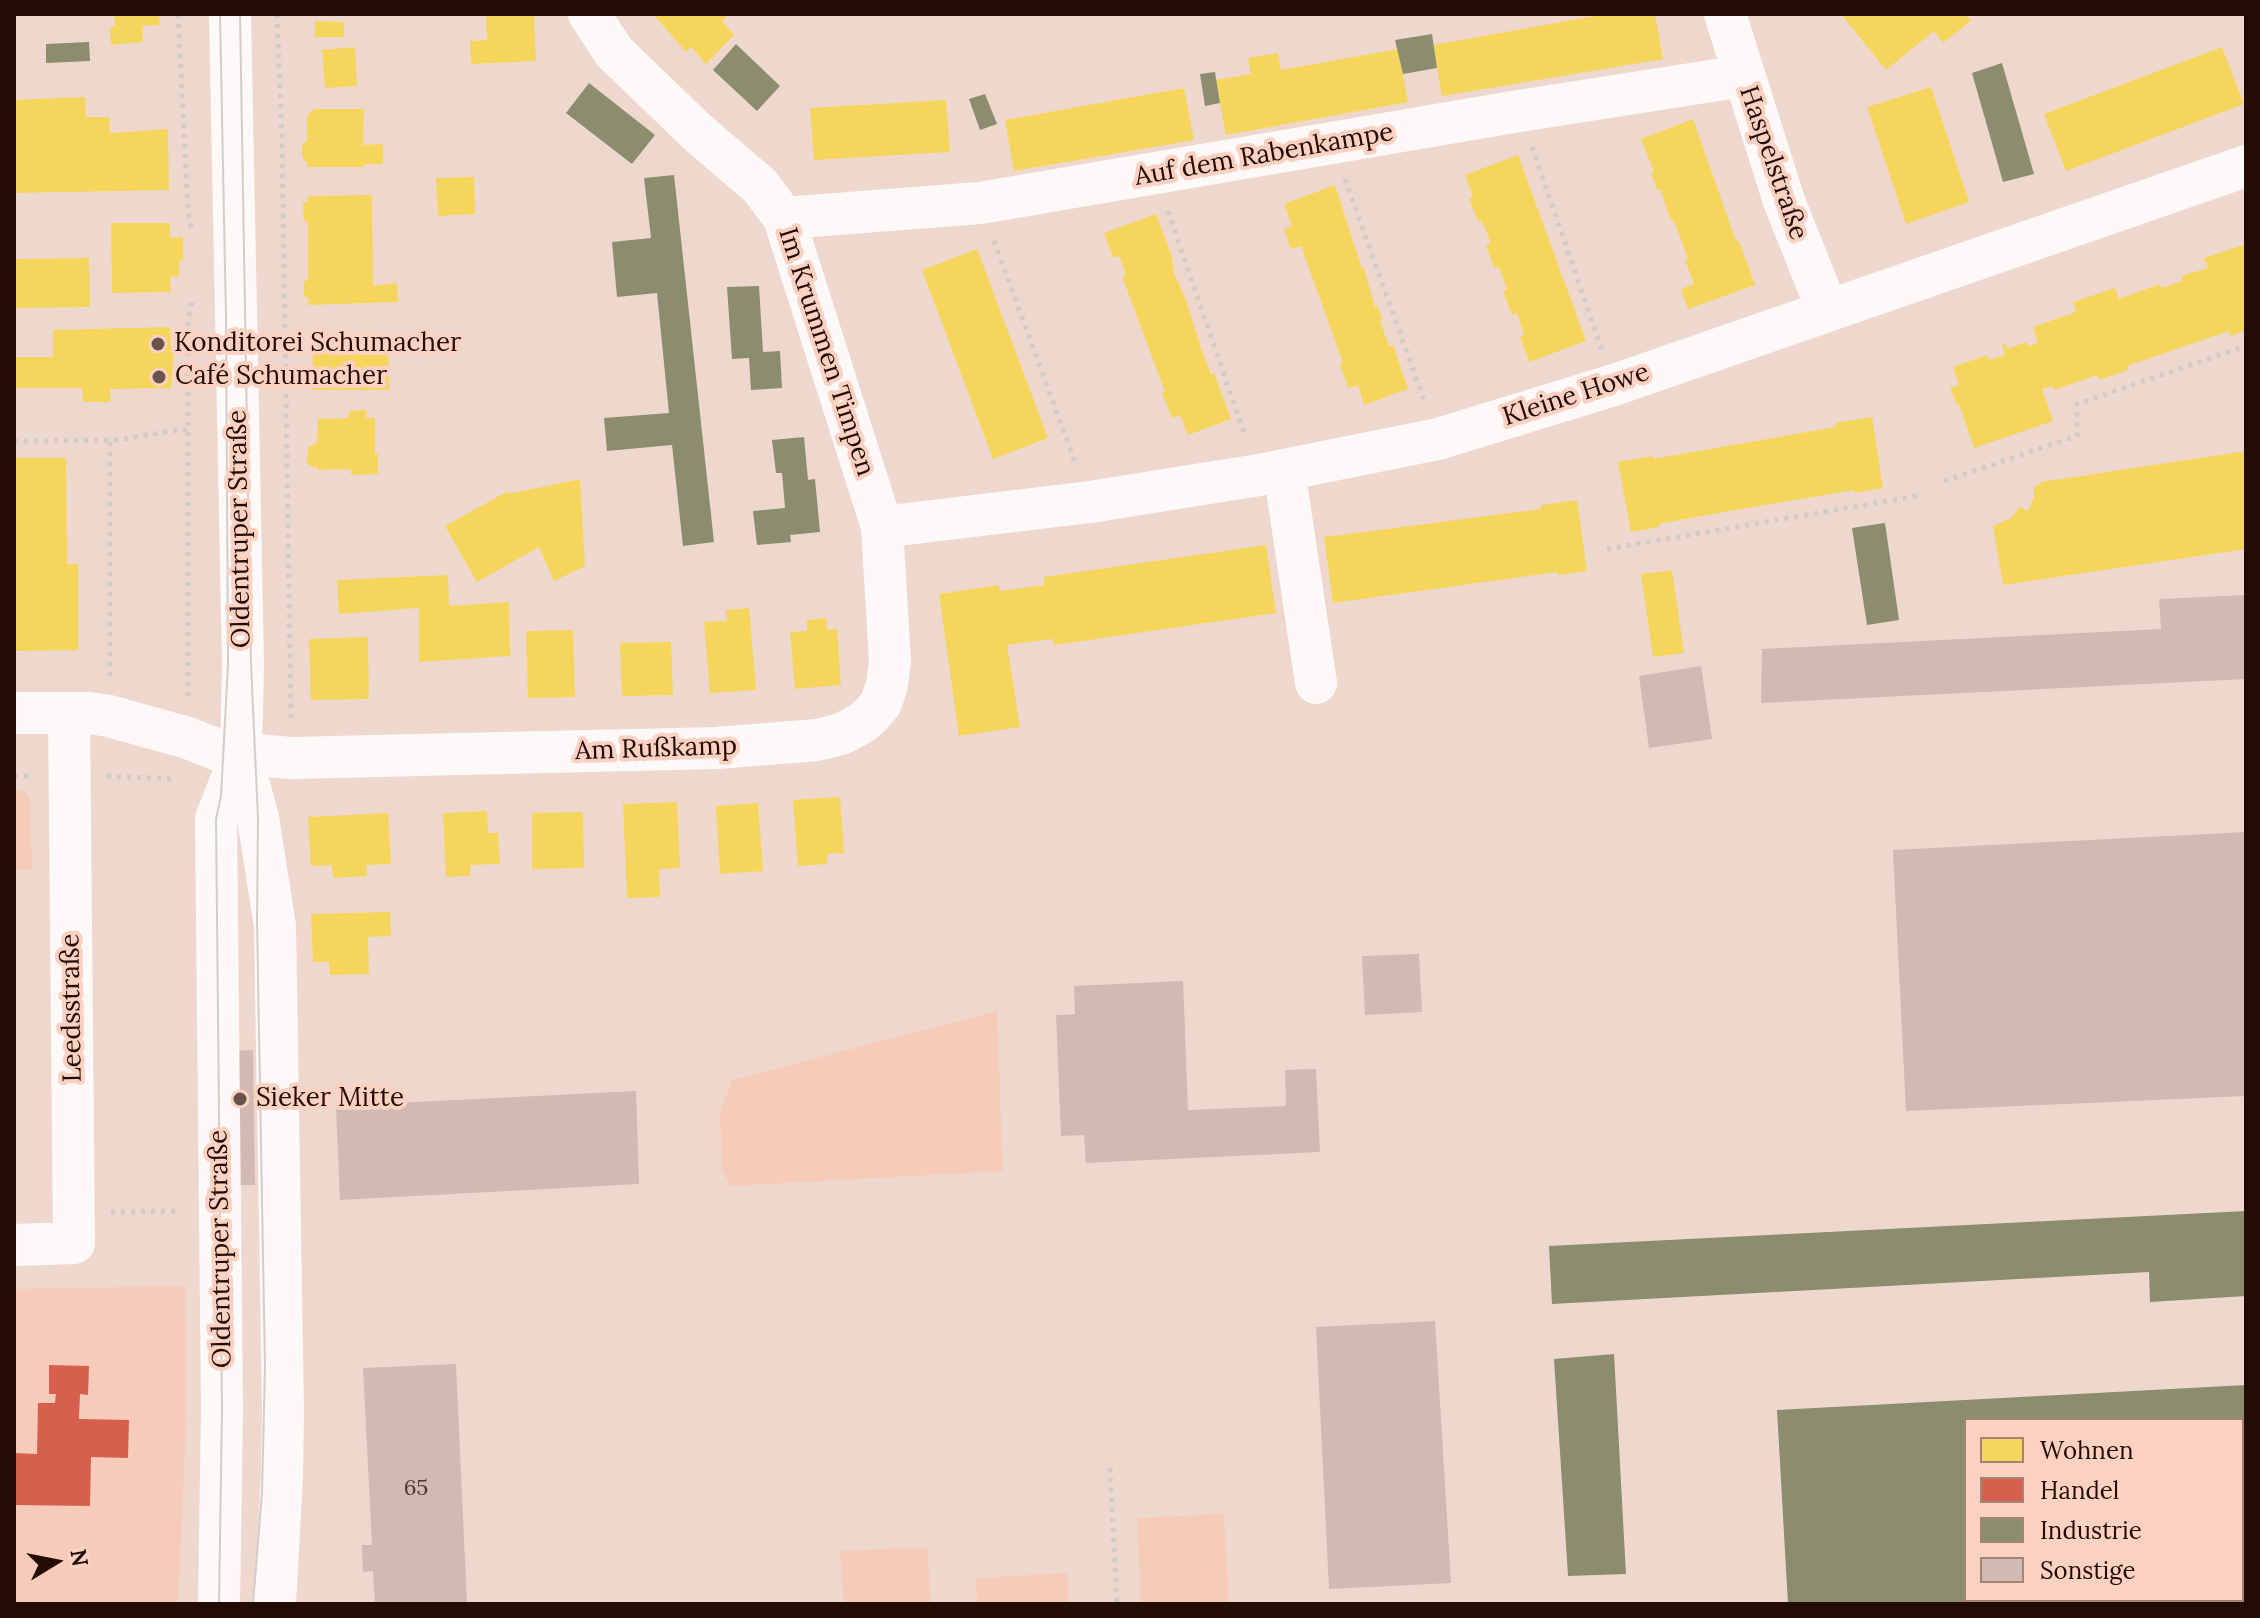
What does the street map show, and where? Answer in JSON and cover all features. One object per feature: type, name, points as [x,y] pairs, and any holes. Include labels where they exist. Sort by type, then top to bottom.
[{"type":"street","name":"Oldentruper Straße","points":[[230,14],[242,648],[241,755],[258,818],[275,926],[283,1412],[275,1604]]},
{"type":"street","name":"Im Krummen Timpen","points":[[589,14],[614,52],[697,132],[760,186],[784,218],[882,527]]},
{"type":"street","name":"Haspelstraße","points":[[1725,14],[1784,201],[1827,309]]},
{"type":"street","name":"Auf dem Rabenkampe","points":[[784,218],[980,203],[1743,76]]},
{"type":"street","name":"Kleine Howe","points":[[882,527],[1090,502],[1271,473],[1438,439],[1614,385],[2246,166]]},
{"type":"street","points":[[1271,473],[1316,683]]},
{"type":"street","name":"Am Rußkamp","points":[[14,713],[109,716],[188,738],[223,752],[291,758],[717,748],[817,740],[841,734],[862,723],[881,703],[887,685],[890,661],[882,527]]},
{"type":"street","name":"Leedsstraße","points":[[14,1245],[74,1243],[69,713]]},
{"type":"street","name":"Oldentruper Straße","points":[[219,1604],[222,1409],[216,819],[241,755]]},
{"type":"path","points":[[178,14],[188,211],[193,238]]},
{"type":"path","points":[[277,14],[282,140],[291,758]]},
{"type":"path","points":[[1519,111],[1614,385]]},
{"type":"path","points":[[1333,144],[1438,439]]},
{"type":"path","points":[[1156,175],[1271,473]]},
{"type":"path","points":[[980,203],[1090,502]]},
{"type":"path","points":[[188,738],[188,319],[193,297]]},
{"type":"path","points":[[1944,481],[2077,436],[2077,404],[2246,346]]},
{"type":"path","points":[[14,441],[110,441],[188,430]]},
{"type":"path","points":[[110,441],[110,680]]},
{"type":"path","points":[[1607,549],[1917,496]]},
{"type":"path","points":[[1110,1468],[1117,1604]]},
{"type":"shaded area","points":[[14,791],[24,791],[30,797],[32,869],[14,869]]},
{"type":"shaded area","points":[[997,1011],[1003,1171],[731,1186],[722,1170],[720,1112],[732,1080]]},
{"type":"shaded area","points":[[185,1286],[186,1425],[178,1604],[14,1604],[14,1289]]},
{"type":"shaded area","points":[[1224,1514],[1229,1604],[1141,1604],[1137,1518]]},
{"type":"shaded area","points":[[927,1547],[931,1604],[844,1604],[840,1551]]},
{"type":"shaded area","points":[[1067,1573],[1069,1604],[977,1604],[976,1578]]},
{"type":"building: Wohnen","points":[[114,14],[159,14],[160,25],[142,26],[143,42],[111,45],[110,27],[115,26]]},
{"type":"building: Wohnen","points":[[486,14],[534,14],[536,61],[471,64],[470,41],[487,40]]},
{"type":"building: Wohnen","points":[[653,14],[729,14],[722,21],[734,35],[706,64],[691,47],[686,52]]},
{"type":"building: Wohnen","points":[[1606,14],[1655,14],[1663,59],[1442,96],[1433,45]]},
{"type":"building: Wohnen","points":[[1841,14],[1965,14],[1971,21],[1943,43],[1934,31],[1886,70]]},
{"type":"building: Wohnen","points":[[315,21],[344,22],[344,37],[315,37]]},
{"type":"building: Wohnen","points":[[355,47],[357,86],[325,88],[322,50]]},
{"type":"building: Wohnen","points":[[2222,47],[2244,104],[2066,171],[2044,114]]},
{"type":"building: Wohnen","points":[[1398,49],[1408,102],[1226,135],[1216,80],[1251,74],[1248,58],[1278,53],[1281,70]]},
{"type":"building: Wohnen","points":[[1931,87],[1969,202],[1906,224],[1867,107]]},
{"type":"building: Wohnen","points":[[1184,88],[1194,140],[1014,171],[1005,120]]},
{"type":"building: Wohnen","points":[[85,97],[86,117],[109,117],[110,133],[168,129],[169,190],[14,193],[14,100]]},
{"type":"building: Wohnen","points":[[946,100],[950,152],[814,160],[810,108]]},
{"type":"building: Wohnen","points":[[314,109],[364,109],[363,145],[383,144],[383,164],[307,167],[302,157],[302,144],[307,141],[307,116]]},
{"type":"building: Wohnen","points":[[1693,119],[1736,241],[1739,241],[1755,285],[1688,309],[1681,289],[1694,284],[1685,260],[1688,259],[1660,189],[1657,190],[1651,173],[1654,172],[1641,139]]},
{"type":"building: Wohnen","points":[[1518,155],[1586,341],[1529,362],[1520,337],[1524,335],[1517,313],[1512,315],[1503,291],[1507,289],[1499,267],[1494,268],[1486,245],[1491,243],[1469,199],[1473,197],[1465,175]]},
{"type":"building: Wohnen","points":[[474,177],[475,214],[438,216],[436,178]]},
{"type":"building: Wohnen","points":[[1335,185],[1375,307],[1378,306],[1380,321],[1389,346],[1393,345],[1408,389],[1364,405],[1358,385],[1348,388],[1340,364],[1343,363],[1301,246],[1291,249],[1284,229],[1292,226],[1284,204]]},
{"type":"building: Wohnen","points":[[372,195],[373,286],[397,283],[398,302],[308,305],[304,282],[308,279],[308,223],[304,220],[303,204],[308,201],[308,196]]},
{"type":"building: Wohnen","points":[[1156,214],[1202,351],[1211,375],[1214,373],[1231,419],[1188,435],[1180,415],[1172,418],[1122,276],[1126,274],[1119,256],[1113,258],[1104,233]]},
{"type":"building: Wohnen","points":[[111,223],[170,223],[170,238],[183,237],[183,260],[179,261],[179,276],[170,277],[171,292],[112,293]]},
{"type":"building: Wohnen","points":[[2246,244],[2246,331],[2230,336],[2229,331],[2127,366],[2128,370],[2099,380],[2097,375],[2054,390],[2053,386],[2042,389],[2053,421],[1974,448],[1959,404],[1950,388],[1959,385],[1953,367],[1987,355],[1988,360],[2005,355],[2002,344],[2007,349],[2026,342],[2028,346],[2038,343],[2033,327],[2076,312],[2073,302],[2115,288],[2119,299],[2160,284],[2161,288],[2183,281],[2181,276],[2208,268],[2204,258]]},
{"type":"building: Wohnen","points":[[977,249],[1048,438],[993,459],[922,270]]},
{"type":"building: Wohnen","points":[[89,258],[90,307],[14,308],[16,259]]},
{"type":"building: Wohnen","points":[[170,327],[171,352],[174,352],[171,388],[110,389],[110,402],[83,402],[82,388],[14,388],[14,357],[53,357],[53,330]]},
{"type":"building: Wohnen","points":[[312,334],[388,334],[389,390],[312,390],[313,387],[303,378],[306,370],[313,367]]},
{"type":"building: Wohnen","points":[[366,410],[366,418],[375,418],[378,474],[351,475],[351,469],[317,470],[318,467],[307,463],[308,447],[317,443],[318,419],[348,418],[349,411]]},
{"type":"building: Wohnen","points":[[1872,417],[1883,488],[1718,513],[1631,532],[1618,462],[1653,456],[1653,459],[1836,427],[1835,423]]},
{"type":"building: Wohnen","points":[[2246,451],[2246,549],[2003,585],[1993,526],[2011,518],[2020,507],[2028,511],[2034,497],[2034,486],[2041,482]]},
{"type":"building: Wohnen","points":[[14,458],[66,458],[67,564],[78,564],[78,650],[14,651]]},
{"type":"building: Wohnen","points":[[580,479],[585,566],[554,581],[539,547],[477,582],[445,526],[508,491],[509,494]]},
{"type":"building: Wohnen","points":[[1577,500],[1587,571],[1558,575],[1557,572],[1333,603],[1324,537],[1541,509],[1541,505]]},
{"type":"building: Wohnen","points":[[1266,545],[1276,613],[1054,645],[1053,639],[1007,645],[1020,727],[959,736],[939,594],[999,585],[1000,591],[1044,585],[1044,577]]},
{"type":"building: Wohnen","points":[[1672,570],[1684,653],[1653,657],[1641,574]]},
{"type":"building: Wohnen","points":[[448,575],[449,606],[509,602],[510,656],[419,662],[419,608],[339,614],[337,580]]},
{"type":"building: Wohnen","points":[[749,608],[756,690],[710,693],[704,622],[727,621],[726,610]]},
{"type":"building: Wohnen","points":[[826,618],[827,630],[837,629],[841,685],[795,689],[790,632],[807,631],[807,620]]},
{"type":"building: Wohnen","points":[[573,630],[575,697],[528,698],[526,631]]},
{"type":"building: Wohnen","points":[[368,637],[369,699],[311,700],[309,639]]},
{"type":"building: Wohnen","points":[[671,642],[673,695],[622,696],[620,643]]},
{"type":"building: Wohnen","points":[[840,797],[844,853],[827,854],[827,864],[798,866],[793,800]]},
{"type":"building: Wohnen","points":[[677,802],[680,868],[659,869],[660,897],[627,898],[623,804]]},
{"type":"building: Wohnen","points":[[758,803],[763,871],[720,874],[716,806]]},
{"type":"building: Wohnen","points":[[487,811],[488,833],[498,833],[500,864],[470,865],[470,876],[446,877],[443,813]]},
{"type":"building: Wohnen","points":[[583,812],[584,868],[532,869],[532,813]]},
{"type":"building: Wohnen","points":[[388,813],[391,864],[366,865],[367,876],[333,878],[332,865],[311,866],[308,817]]},
{"type":"building: Wohnen","points":[[390,912],[391,936],[368,937],[369,974],[330,975],[329,962],[313,962],[311,914]]},
{"type":"building: Handel","points":[[49,1365],[89,1366],[88,1395],[80,1394],[79,1419],[129,1420],[128,1458],[91,1457],[90,1506],[14,1505],[14,1453],[37,1454],[38,1403],[55,1403],[56,1394],[49,1394]]},
{"type":"building: Industrie","points":[[1432,34],[1437,68],[1403,74],[1395,40]]},
{"type":"building: Industrie","points":[[89,42],[90,61],[46,63],[46,44]]},
{"type":"building: Industrie","points":[[736,44],[780,86],[757,111],[713,70]]},
{"type":"building: Industrie","points":[[2002,63],[2034,174],[2003,182],[1972,73]]},
{"type":"building: Industrie","points":[[1215,72],[1220,103],[1205,106],[1200,74]]},
{"type":"building: Industrie","points":[[589,83],[655,135],[632,164],[566,113]]},
{"type":"building: Industrie","points":[[985,94],[997,124],[980,130],[969,99]]},
{"type":"building: Industrie","points":[[674,175],[714,542],[683,546],[672,445],[607,451],[604,418],[669,413],[657,293],[617,297],[612,242],[651,238],[644,178]]},
{"type":"building: Industrie","points":[[759,286],[763,352],[780,351],[782,388],[751,390],[749,358],[732,359],[727,287]]},
{"type":"building: Industrie","points":[[804,437],[808,480],[815,479],[820,532],[790,535],[791,542],[757,545],[753,511],[785,508],[782,473],[776,473],[772,440]]},
{"type":"building: Industrie","points":[[1885,523],[1899,620],[1867,625],[1852,528]]},
{"type":"building: Industrie","points":[[2246,1211],[2246,1296],[2150,1302],[2149,1272],[1552,1304],[1549,1246]]},
{"type":"building: Industrie","points":[[1614,1354],[1626,1574],[1568,1576],[1554,1359]]},
{"type":"building: Industrie","points":[[2246,1385],[2246,1604],[1788,1604],[1777,1410]]},
{"type":"building: Sonstige","points":[[2246,595],[2246,679],[1761,703],[1762,649],[2161,629],[2159,599]]},
{"type":"building: Sonstige","points":[[1701,666],[1712,739],[1649,748],[1639,676]]},
{"type":"building: Sonstige","points":[[2246,832],[2246,1096],[1906,1111],[1893,850]]},
{"type":"building: Sonstige","points":[[1419,954],[1422,1012],[1365,1015],[1362,956]]},
{"type":"building: Sonstige","points":[[1183,981],[1188,1110],[1286,1106],[1285,1070],[1316,1069],[1320,1152],[1086,1163],[1084,1135],[1061,1136],[1056,1015],[1075,1014],[1074,986]]},
{"type":"building: Sonstige","points":[[253,1050],[255,1185],[232,1185],[230,1051]]},
{"type":"building: Sonstige","points":[[636,1091],[639,1184],[340,1200],[336,1106]]},
{"type":"building: Sonstige","points":[[1435,1321],[1451,1583],[1329,1589],[1316,1327]]},
{"type":"building: Sonstige","points":[[456,1364],[467,1604],[375,1604],[373,1571],[363,1572],[362,1545],[372,1545],[363,1368]]},
{"type":"tram line","points":[[219,1604],[222,1409],[216,819],[221,796],[228,664],[220,14]]},
{"type":"tram line","points":[[240,14],[251,664],[258,818],[265,1367],[262,1493],[253,1604]]},
{"type":"place","name":"Konditorei Schumacher","points":[[158,344]]},
{"type":"place","name":"Café Schumacher","points":[[159,377]]},
{"type":"place","name":"Sieker Mitte","points":[[240,1099]]}]
